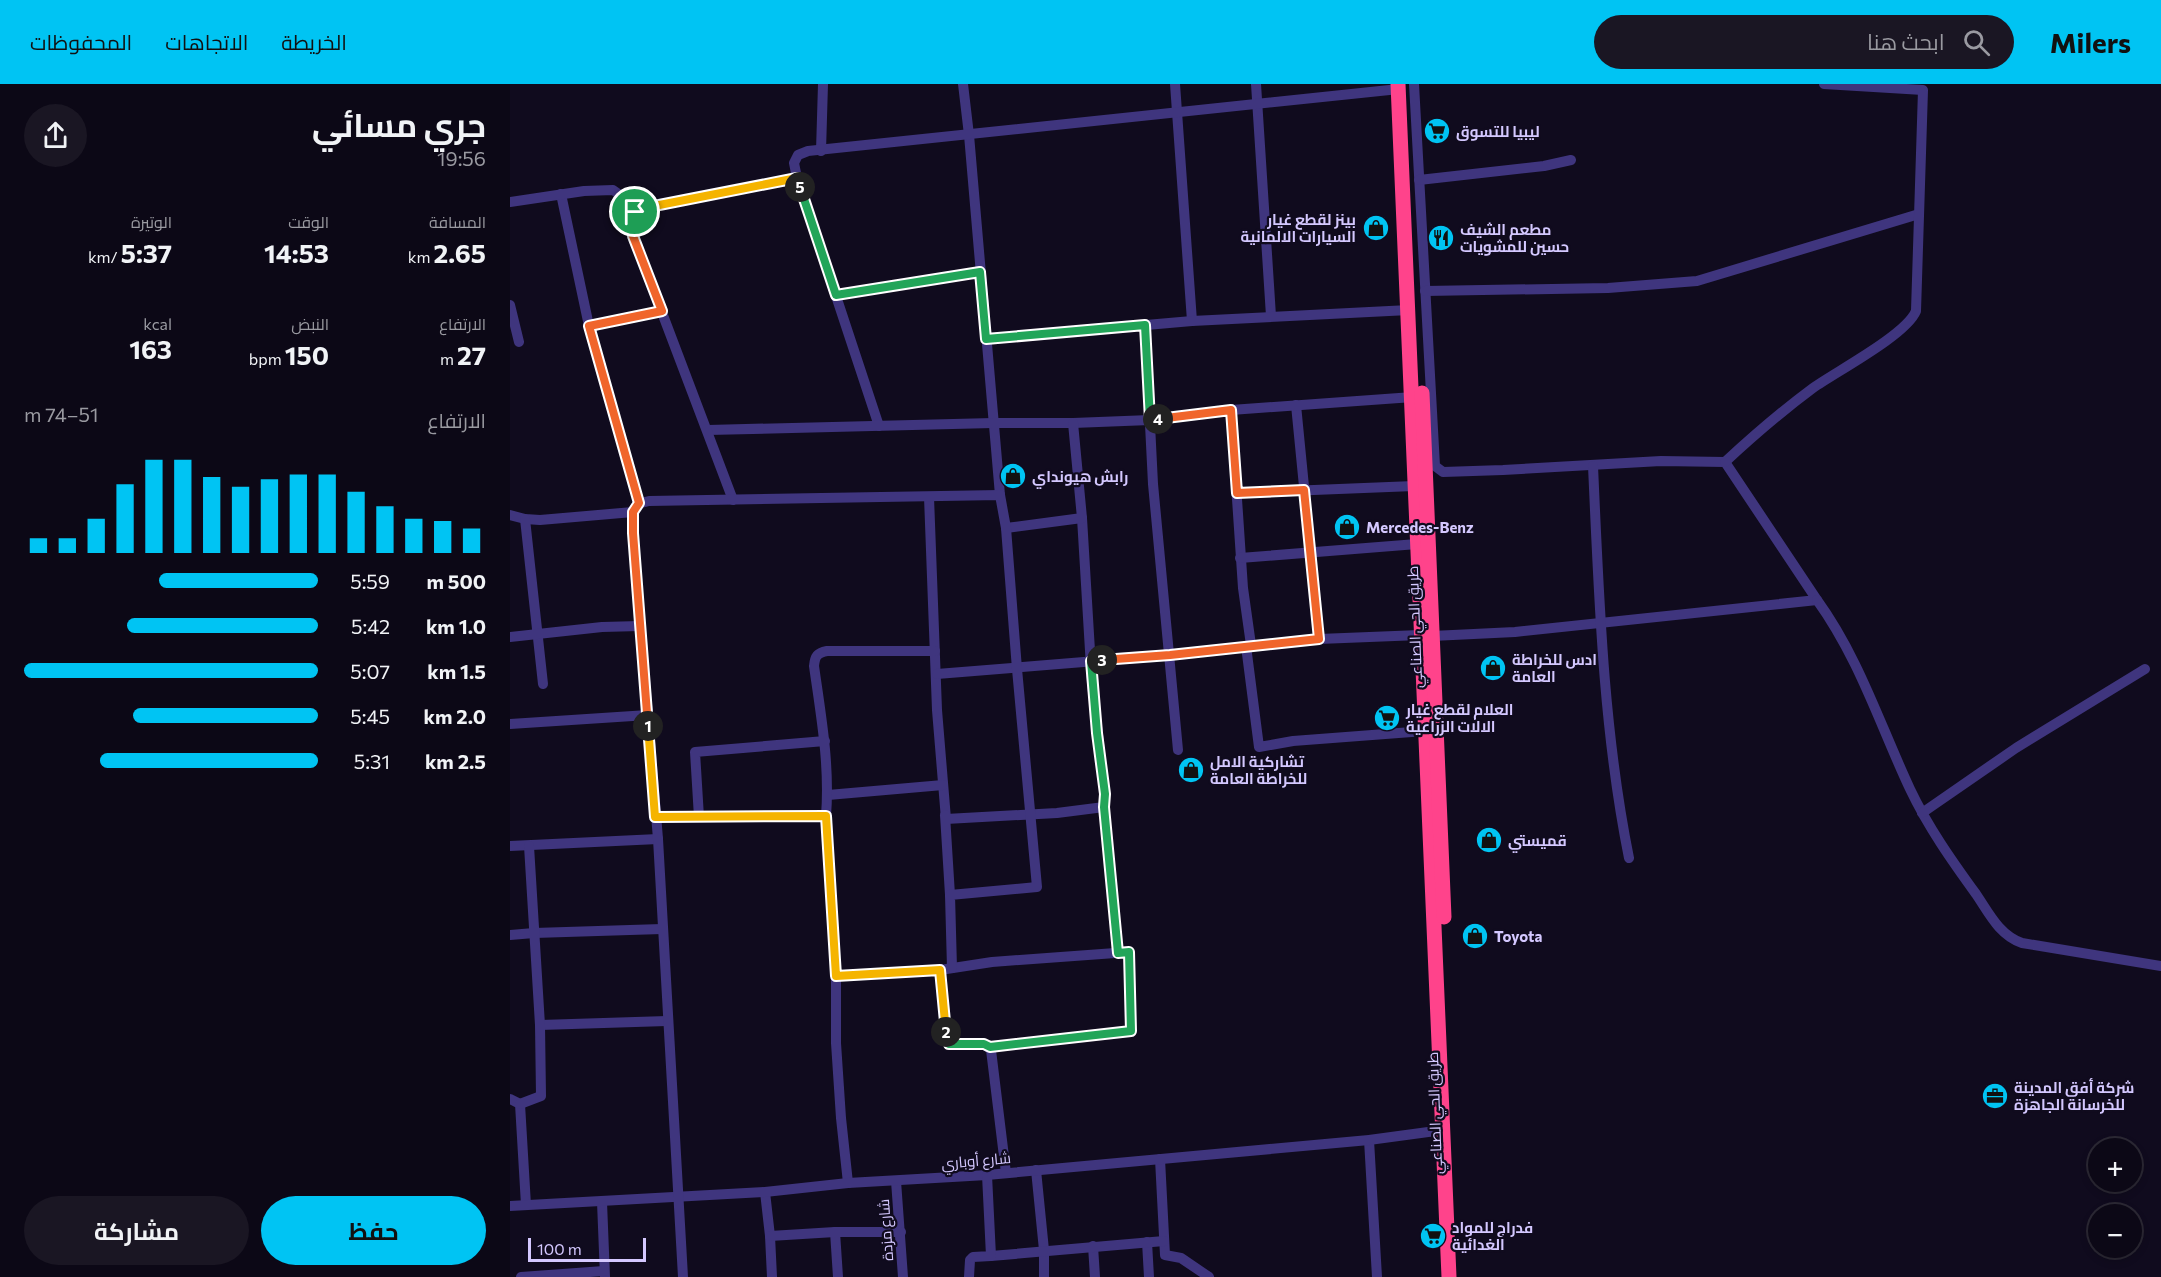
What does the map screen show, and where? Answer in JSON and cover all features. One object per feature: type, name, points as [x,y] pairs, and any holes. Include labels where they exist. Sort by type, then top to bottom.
[{"type":"highway","points":[[1402,86],[1414,486],[1426,635],[1425,731],[1449,1277]]},
{"type":"highway","name":"طريق الحي الصناعي","points":[[1402,86],[1426,472],[1426,635],[1458,1277]]},
{"type":"street","points":[[821,151],[823,84]]},
{"type":"street","points":[[950,895],[1037,887],[1006,528],[1000,495],[993,423],[963,84]]},
{"type":"street","points":[[1175,84],[1192,321]]},
{"type":"street","points":[[1256,84],[1271,316]]},
{"type":"street","points":[[1414,84],[1433,462],[1437,469],[1443,472]]},
{"type":"street","points":[[1426,472],[1593,466],[1661,461],[1725,462],[1770,421],[1815,386],[1887,339],[1913,318],[1916,311],[1923,90],[1824,84]]},
{"type":"street","points":[[879,426],[797,178],[794,163],[798,155],[807,151],[1259,105],[1402,86]]},
{"type":"street","points":[[1419,180],[1544,166],[1571,160]]},
{"type":"street","points":[[734,500],[633,236],[630,220],[635,212],[649,207],[797,178]]},
{"type":"street","points":[[510,202],[561,194],[613,190],[623,197],[635,212]]},
{"type":"street","points":[[561,194],[589,326],[636,507],[640,626],[657,839],[683,1277]]},
{"type":"street","points":[[1425,291],[1608,288],[1697,281],[1919,214]]},
{"type":"street","points":[[836,295],[980,272]]},
{"type":"street","points":[[510,305],[519,342]]},
{"type":"street","points":[[986,339],[1192,321],[1409,310]]},
{"type":"street","points":[[589,326],[662,311]]},
{"type":"street","points":[[1145,325],[1153,484],[1178,750]]},
{"type":"street","points":[[708,430],[1150,420],[1231,410],[1413,397]]},
{"type":"street","points":[[1296,405],[1319,639]]},
{"type":"street","points":[[1231,410],[1240,558],[1260,747],[1293,741],[1425,731]]},
{"type":"street","points":[[1073,423],[1096,725],[1105,794],[1104,807],[1118,953]]},
{"type":"street","points":[[1725,462],[1816,600],[1862,676],[1922,813],[1953,863],[2000,929],[2013,940],[2161,966]]},
{"type":"street","points":[[1593,466],[1600,623],[1619,808],[1629,858]]},
{"type":"street","points":[[1237,493],[1414,486]]},
{"type":"street","points":[[510,515],[525,519],[562,519],[636,507],[734,500],[1000,495]]},
{"type":"street","points":[[929,496],[934,651],[950,895],[952,968]]},
{"type":"street","points":[[1006,528],[1082,518]]},
{"type":"street","points":[[525,519],[543,684]]},
{"type":"street","points":[[1240,558],[1417,544]]},
{"type":"street","points":[[937,674],[1170,655],[1319,639],[1515,632],[1816,600]]},
{"type":"street","points":[[510,637],[602,627],[640,626]]},
{"type":"street","points":[[849,1183],[841,1118],[836,1043],[836,976],[826,816],[828,795],[825,741],[814,666],[815,658],[819,652],[827,651],[934,651]]},
{"type":"street","points":[[1922,813],[2016,748],[2145,669]]},
{"type":"street","points":[[510,724],[648,715]]},
{"type":"street","points":[[699,817],[695,752],[825,741]]},
{"type":"street","points":[[828,795],[943,785]]},
{"type":"street","points":[[945,815],[946,819],[1030,815],[1104,807]]},
{"type":"street","points":[[655,817],[826,816]]},
{"type":"street","points":[[510,846],[657,839]]},
{"type":"street","points":[[526,1205],[515,1101],[541,1096],[540,1025],[529,846]]},
{"type":"street","points":[[510,935],[662,929]]},
{"type":"street","points":[[836,976],[940,970],[992,963],[1129,952],[1131,1031],[990,1047],[984,1044],[954,1045],[947,1042],[940,970]]},
{"type":"street","points":[[540,1025],[667,1021]]},
{"type":"street","points":[[990,1047],[1006,1173]]},
{"type":"street","name":"شارع أوباري","points":[[510,1206],[765,1192],[849,1183],[987,1175],[1369,1140],[1443,1130]]},
{"type":"street","points":[[1369,1140],[1377,1277]]},
{"type":"street","points":[[1160,1159],[1165,1255],[1181,1258],[1209,1277]]},
{"type":"street","points":[[1036,1170],[1044,1250],[1044,1277]]},
{"type":"street","points":[[987,1175],[991,1256]]},
{"type":"street","name":"شارع مزدة","points":[[896,1181],[903,1277]]},
{"type":"street","points":[[765,1192],[772,1277]]},
{"type":"street","points":[[521,1277],[604,1274],[602,1202]]},
{"type":"street","points":[[835,1232],[838,1277]]},
{"type":"street","points":[[770,1236],[835,1232],[901,1232]]},
{"type":"street","points":[[969,1277],[970,1260],[973,1257],[1164,1241]]},
{"type":"street","points":[[1147,1242],[1149,1277]]},
{"type":"street","points":[[1093,1246],[1095,1277]]},
{"type":"place","name":"ليبيا للتسوق","points":[[1437,131]]},
{"type":"place","name":"بينز لقطع غيار السيارات الالمانية","points":[[1376,228]]},
{"type":"place","name":"مطعم الشيف حسين للمشويات","points":[[1441,238]]},
{"type":"place","name":"رابش هيونداي","points":[[1013,476]]},
{"type":"place","name":"Mercedes-Benz","points":[[1347,527]]},
{"type":"place","name":"ادس للخراطة العامة","points":[[1493,668]]},
{"type":"place","name":"العلام لقطع غيار الالات الزراعية","points":[[1387,718]]},
{"type":"place","name":"تشاركية الامل للخراطة العامة","points":[[1191,770]]},
{"type":"place","name":"قميستي","points":[[1489,840]]},
{"type":"place","name":"Toyota","points":[[1475,936]]},
{"type":"place","name":"شركة أفق المدينة للخرسانة الجاهزة","points":[[1995,1096]]},
{"type":"place","name":"فدراج للمواد الغدائية","points":[[1433,1236]]},
{"type":"route","points":[[797,178],[836,295],[980,272],[986,339],[1145,325],[1150,420],[1231,410],[1237,493],[1304,490],[1319,639],[1091,661],[1118,953],[1129,952],[1131,1031],[990,1047],[984,1044],[949,1044],[946,1039],[940,970],[836,976],[826,816],[655,817],[633,533],[633,512],[639,503],[589,326],[662,311],[633,236],[630,220],[635,212],[649,207],[797,178]]}]
